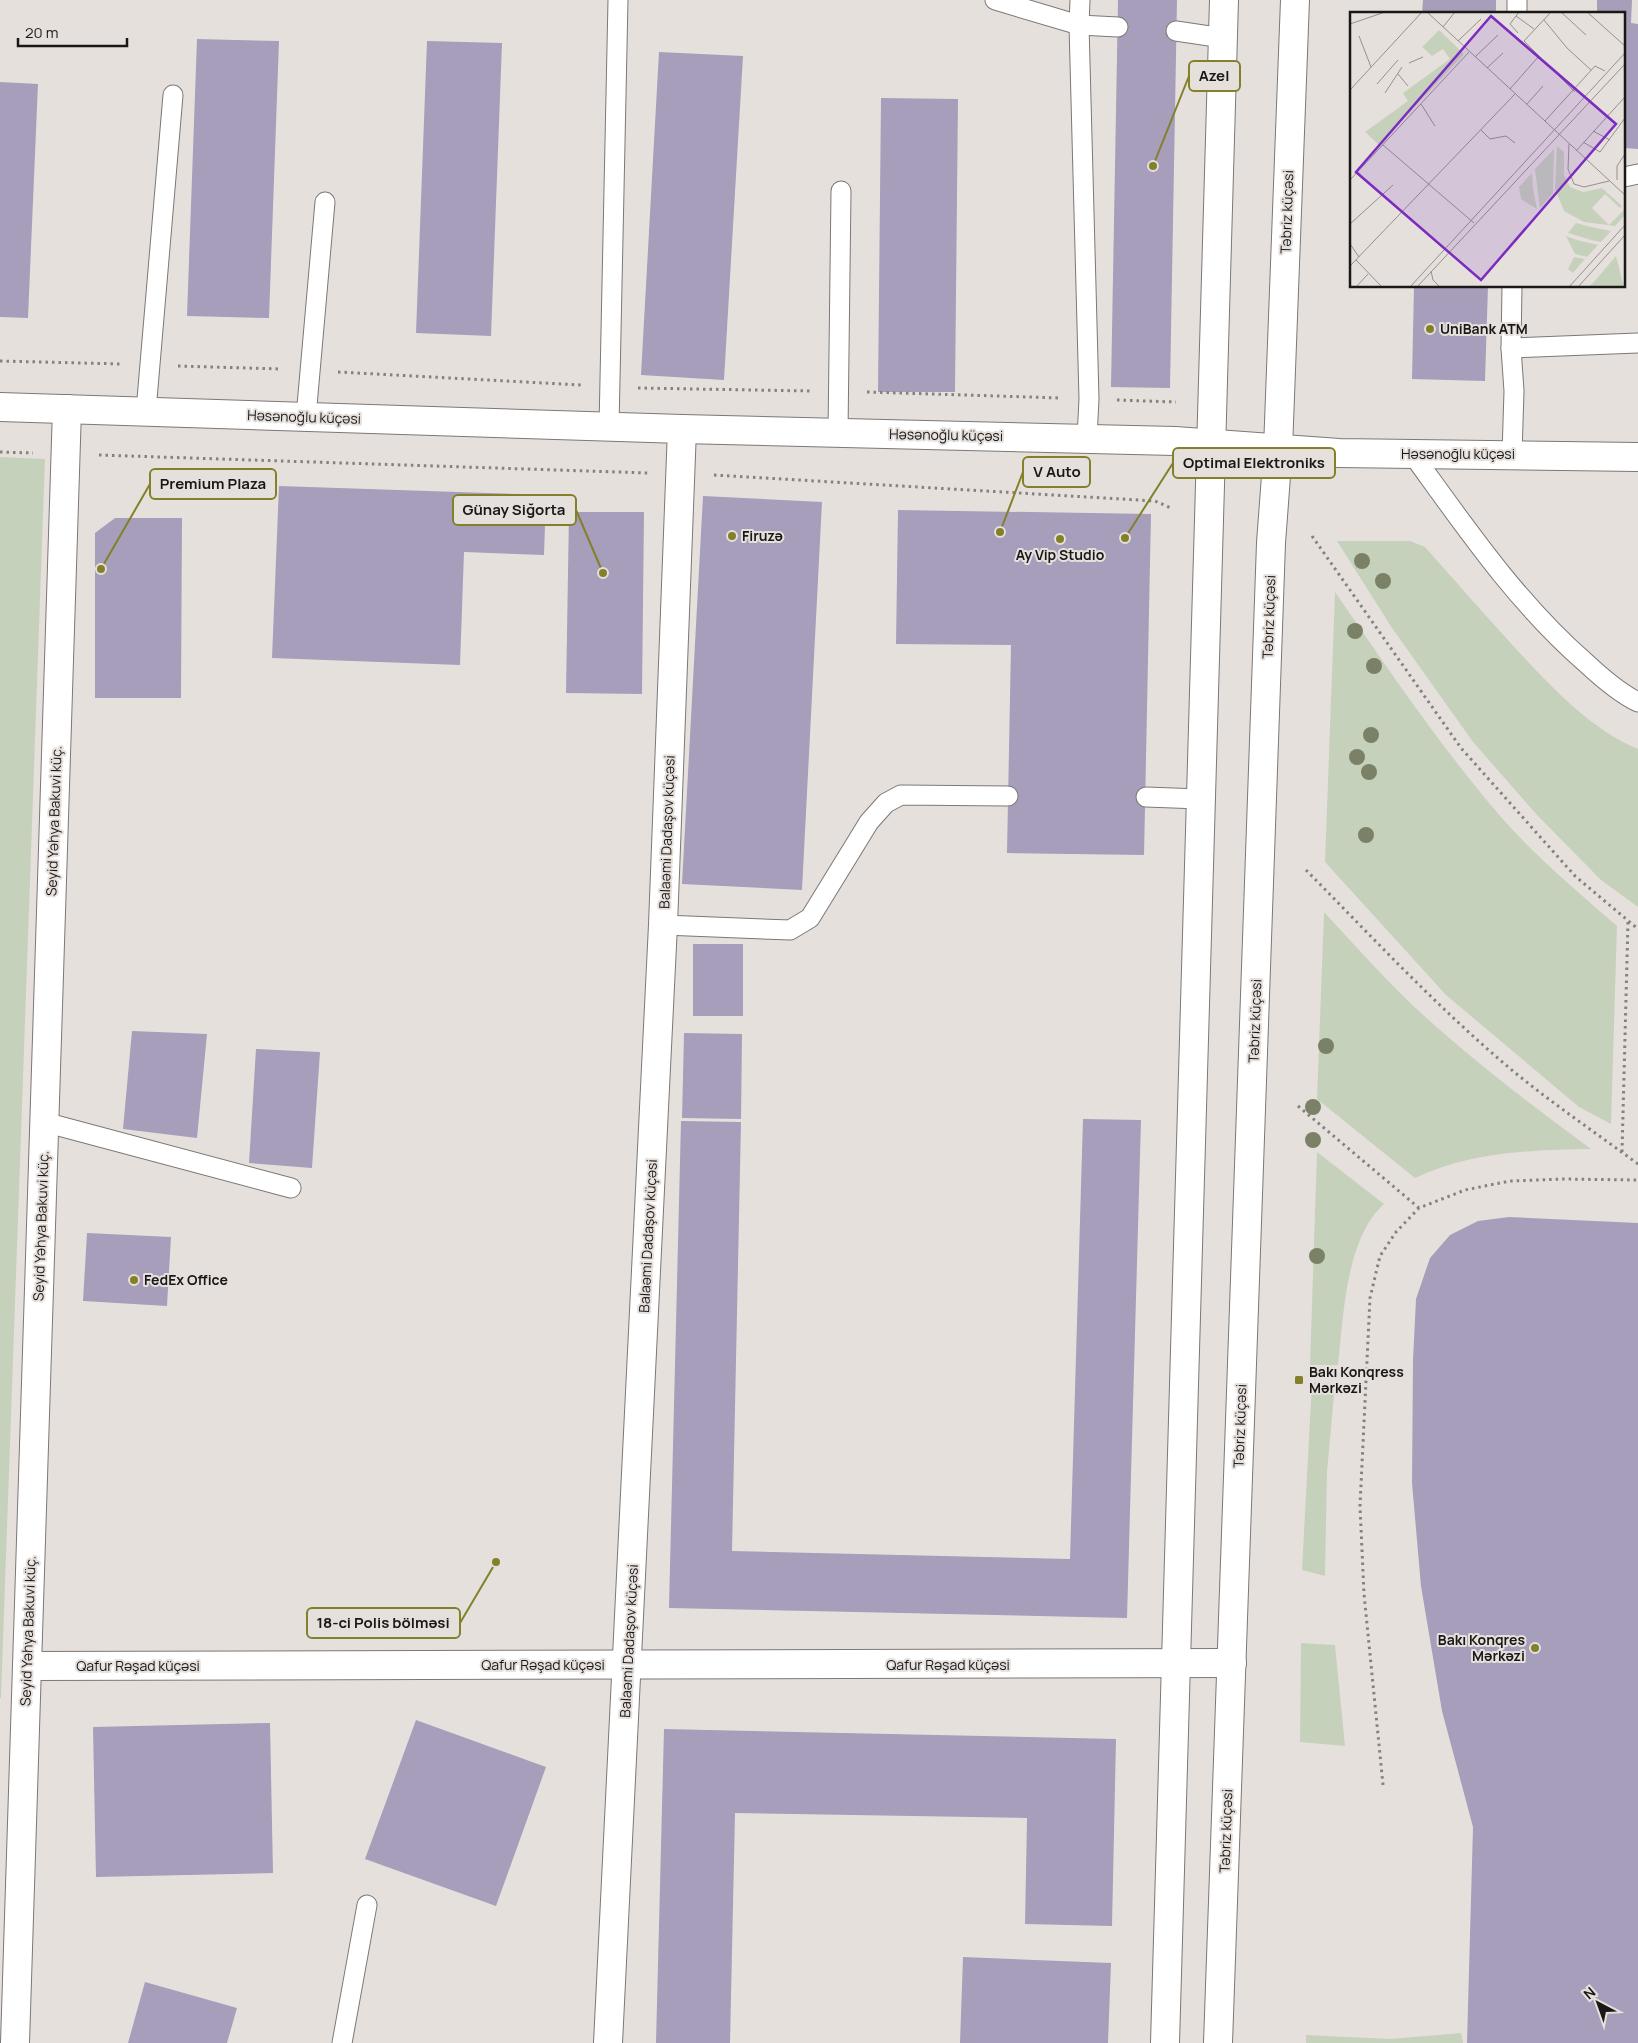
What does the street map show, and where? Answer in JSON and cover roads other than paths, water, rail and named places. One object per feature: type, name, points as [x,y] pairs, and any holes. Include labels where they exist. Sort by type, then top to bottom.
[{"type":"street","points":[[1165,2043],[1178,1663],[1200,799],[1224,0]]},
{"type":"street","name":"Təbriz küçəsi","points":[[1218,2043],[1272,543],[1278,449],[1295,0]]},
{"type":"street","name":"Həsənoğlu küçəsi","points":[[0,407],[682,429],[1087,438],[1412,455],[1512,454],[1638,457]]},
{"type":"street","name":"Seyid Yəhya Bakuvi küç.","points":[[15,2043],[67,409]]},
{"type":"street","name":"Balaəmi Dadaşov küçəsi","points":[[608,2043],[663,925],[682,429]]},
{"type":"street","name":"Qafur Rəşad küçəsi","points":[[27,1666],[1232,1663]]},
{"type":"lane","points":[[609,426],[618,0]]},
{"type":"lane","points":[[995,0],[1079,25],[1118,26]]},
{"type":"lane","points":[[1080,0],[1079,25],[1088,399],[1087,438]]},
{"type":"lane","points":[[1176,31],[1223,38]]},
{"type":"lane","points":[[146,411],[173,95]]},
{"type":"lane","points":[[838,433],[841,191]]},
{"type":"lane","points":[[306,417],[325,202]]},
{"type":"lane","points":[[1512,288],[1511,348],[1514,391],[1512,454]]},
{"type":"lane","points":[[1511,348],[1638,343]]},
{"type":"lane","points":[[1412,455],[1495,568],[1537,617],[1600,676],[1638,702]]},
{"type":"lane","points":[[663,925],[790,930],[810,918],[869,822],[886,803],[901,795],[1008,796]]},
{"type":"lane","points":[[1146,797],[1200,799]]},
{"type":"lane","points":[[44,1122],[291,1188]]},
{"type":"lane","points":[[342,2043],[368,1905]]},
{"type":"place","name":"Azel","points":[[1153,166]]},
{"type":"place","name":"UniBank ATM","points":[[1430,329]]},
{"type":"place","name":"V Auto","points":[[1000,532]]},
{"type":"place","name":"Firuzə","points":[[732,536]]},
{"type":"place","name":"Optimal Elektroniks","points":[[1125,538]]},
{"type":"place","name":"Ay Vip Studio","points":[[1060,539]]},
{"type":"place","name":"Premium Plaza","points":[[101,569]]},
{"type":"place","name":"Günay Siğorta","points":[[603,573]]},
{"type":"place","name":"FedEx Office","points":[[134,1280]]},
{"type":"place","name":"Bakı Konqress Mərkəzi","points":[[1299,1380]]},
{"type":"place","name":"18-ci Polis bölməsi","points":[[496,1562]]},
{"type":"place","name":"Bakı Konqres Mərkəzi","points":[[1535,1648]]}]
